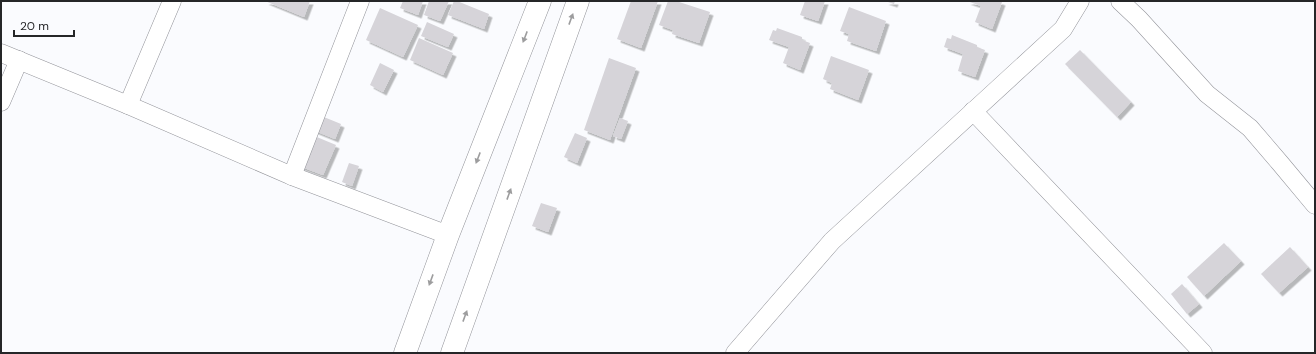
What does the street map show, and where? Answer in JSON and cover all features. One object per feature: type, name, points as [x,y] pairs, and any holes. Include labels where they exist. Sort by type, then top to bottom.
[{"type":"main road","points":[[404,353],[448,235],[540,1]]},
{"type":"main road","points":[[452,353],[578,1]]},
{"type":"street","points":[[128,105],[172,1]]},
{"type":"street","points":[[292,176],[360,1]]},
{"type":"street","points":[[735,353],[832,241],[1063,29],[1080,1]]},
{"type":"street","points":[[1120,1],[1139,19],[1207,94],[1250,128],[1315,205]]},
{"type":"street","points":[[1,53],[128,105],[292,176],[448,235]]},
{"type":"street","points":[[1,102],[19,60]]},
{"type":"street","points":[[973,111],[1203,353]]},
{"type":"building","points":[[265,1],[310,1],[304,17]]},
{"type":"building","points":[[403,1],[423,1],[418,15],[400,8]]},
{"type":"building","points":[[429,1],[449,1],[440,21],[424,15]]},
{"type":"building","points":[[454,1],[489,14],[484,29],[448,15]]},
{"type":"building","points":[[631,1],[658,1],[641,48],[617,39]]},
{"type":"building","points":[[668,1],[676,1],[710,12],[699,43],[672,34],[673,30],[659,25]]},
{"type":"building","points":[[805,1],[825,1],[818,21],[800,15]]},
{"type":"building","points":[[885,1],[895,1],[894,4]]},
{"type":"building","points":[[967,1],[1002,2],[992,29],[975,22],[981,6]]},
{"type":"building","points":[[849,7],[886,21],[876,51],[847,41],[849,34],[840,31]]},
{"type":"building","points":[[380,8],[418,25],[403,57],[366,40]]},
{"type":"building","points":[[427,22],[454,34],[448,47],[421,36]]},
{"type":"building","points":[[777,28],[802,37],[802,40],[810,43],[800,70],[783,63],[789,47],[769,40],[773,30],[776,31]]},
{"type":"building","points":[[952,35],[977,45],[977,47],[985,50],[975,77],[958,71],[963,54],[944,47],[947,38],[951,39]]},
{"type":"building","points":[[419,38],[453,53],[443,75],[410,60]]},
{"type":"building","points":[[1080,50],[1131,102],[1117,117],[1065,64]]},
{"type":"building","points":[[831,56],[869,70],[858,100],[830,89],[832,83],[823,79]]},
{"type":"building","points":[[609,58],[636,68],[610,140],[584,130]]},
{"type":"building","points":[[380,63],[394,70],[383,92],[370,85]]},
{"type":"building","points":[[319,115],[341,124],[335,139],[313,130]]},
{"type":"building","points":[[620,118],[628,121],[621,139],[613,136]]},
{"type":"building","points":[[575,133],[587,138],[577,163],[564,157]]},
{"type":"building","points":[[312,135],[336,145],[323,175],[299,166]]},
{"type":"building","points":[[349,163],[359,166],[352,186],[342,182]]},
{"type":"building","points":[[541,203],[557,208],[548,232],[532,226]]},
{"type":"building","points":[[1224,243],[1241,261],[1204,296],[1187,277]]},
{"type":"building","points":[[1290,247],[1308,267],[1279,293],[1261,274]]},
{"type":"building","points":[[1182,284],[1199,304],[1187,314],[1171,294]]}]
